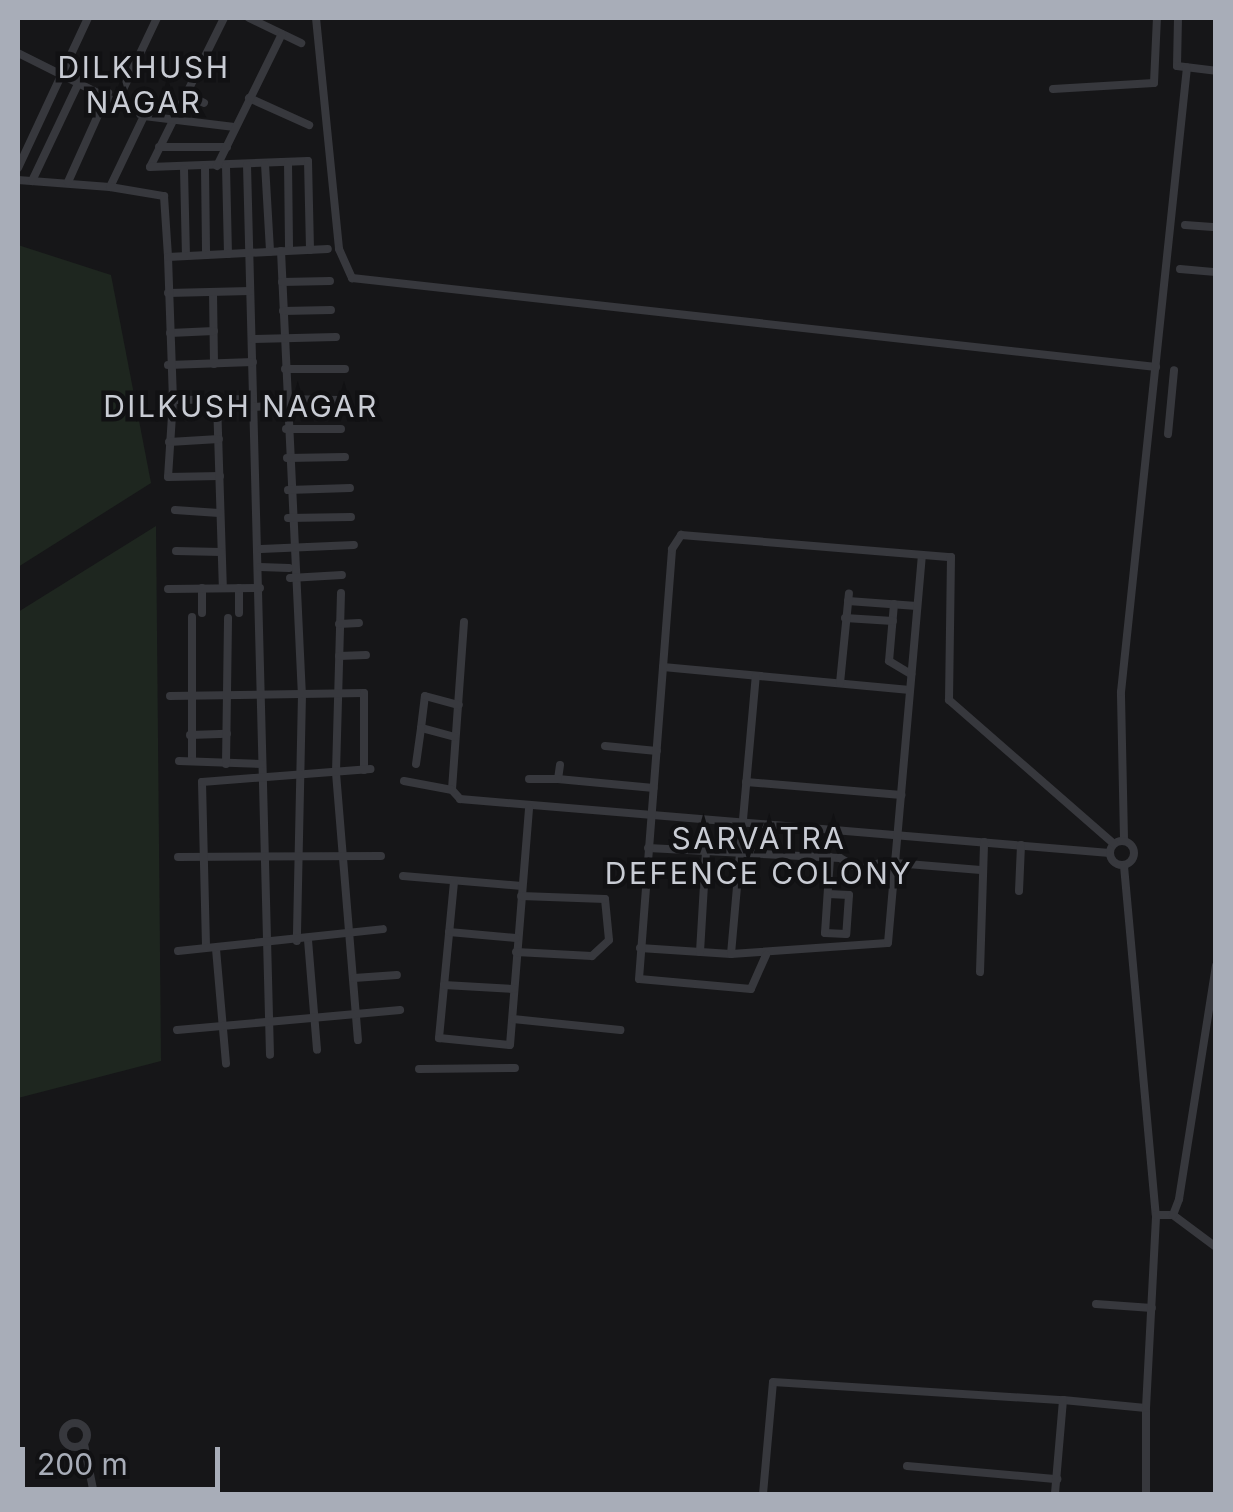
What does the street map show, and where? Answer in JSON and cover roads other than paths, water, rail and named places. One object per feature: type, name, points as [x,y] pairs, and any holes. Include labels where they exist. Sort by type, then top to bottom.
[{"type":"street","points":[[18,168],[88,18]]},
{"type":"street","points":[[118,100],[158,18]]},
{"type":"street","points":[[224,18],[150,166],[184,169],[308,161],[310,250]]},
{"type":"street","points":[[249,18],[301,43]]},
{"type":"street","points":[[316,18],[339,250],[352,278],[1156,368]]},
{"type":"street","points":[[1054,88],[1148,86],[1157,66],[1157,18]]},
{"type":"street","points":[[1124,866],[1134,853],[1124,839],[1122,692],[1182,66],[1178,18]]},
{"type":"street","points":[[228,254],[222,166],[234,127],[282,34]]},
{"type":"street","points":[[18,53],[64,71],[144,116],[170,124],[234,127]]},
{"type":"street","points":[[1157,66],[1216,71]]},
{"type":"street","points":[[32,180],[80,80]]},
{"type":"street","points":[[68,182],[108,93]]},
{"type":"street","points":[[185,94],[204,103]]},
{"type":"street","points":[[250,98],[309,125]]},
{"type":"street","points":[[110,188],[144,116]]},
{"type":"street","points":[[159,147],[227,147]]},
{"type":"street","points":[[288,163],[282,282],[284,369],[290,573],[302,694],[297,941]]},
{"type":"street","points":[[265,164],[270,252]]},
{"type":"street","points":[[247,165],[261,549],[264,944],[270,1055]]},
{"type":"street","points":[[205,168],[206,255]]},
{"type":"street","points":[[184,169],[186,255]]},
{"type":"street","points":[[18,180],[68,182],[164,196],[168,365],[173,400],[168,477],[220,476]]},
{"type":"street","points":[[1185,224],[1216,227]]},
{"type":"street","points":[[168,257],[328,249]]},
{"type":"street","points":[[1180,269],[1216,272]]},
{"type":"street","points":[[282,282],[330,281]]},
{"type":"street","points":[[168,293],[250,291]]},
{"type":"street","points":[[213,292],[214,364]]},
{"type":"street","points":[[283,311],[330,310]]},
{"type":"street","points":[[170,333],[214,331]]},
{"type":"street","points":[[252,339],[336,338]]},
{"type":"street","points":[[168,365],[253,362]]},
{"type":"street","points":[[284,369],[345,369]]},
{"type":"street","points":[[1168,434],[1174,370]]},
{"type":"street","points":[[173,400],[340,400]]},
{"type":"street","points":[[217,400],[223,588]]},
{"type":"street","points":[[286,429],[341,428]]},
{"type":"street","points":[[169,442],[218,440]]},
{"type":"street","points":[[287,458],[345,458]]},
{"type":"street","points":[[288,490],[350,488]]},
{"type":"street","points":[[175,510],[220,513]]},
{"type":"street","points":[[288,518],[351,517]]},
{"type":"street","points":[[766,955],[761,984],[722,989],[642,983],[640,948],[662,667],[677,538],[922,555],[954,562],[949,700],[1112,848],[1124,866],[1156,1215],[1146,1408],[1146,1494]]},
{"type":"street","points":[[261,549],[354,545]]},
{"type":"street","points":[[176,551],[221,552]]},
{"type":"street","points":[[640,948],[766,955],[888,944],[922,555]]},
{"type":"street","points":[[260,566],[290,573],[342,576]]},
{"type":"street","points":[[168,588],[260,588]]},
{"type":"street","points":[[202,588],[202,614]]},
{"type":"street","points":[[238,588],[238,613]]},
{"type":"street","points":[[341,593],[336,774],[358,1040]]},
{"type":"street","points":[[840,683],[848,597],[917,606]]},
{"type":"street","points":[[894,604],[890,666],[911,674]]},
{"type":"street","points":[[192,618],[192,760]]},
{"type":"street","points":[[226,764],[228,618]]},
{"type":"street","points":[[845,618],[893,622]]},
{"type":"street","points":[[452,790],[464,622]]},
{"type":"street","points":[[339,624],[359,623]]},
{"type":"street","points":[[338,656],[366,655]]},
{"type":"street","points":[[662,667],[910,690]]},
{"type":"street","points":[[731,954],[756,676]]},
{"type":"street","points":[[170,696],[364,693],[368,770],[263,782],[202,782],[211,948],[226,1064]]},
{"type":"street","points":[[416,764],[425,696],[459,705]]},
{"type":"street","points":[[421,728],[455,737]]},
{"type":"street","points":[[190,735],[228,734]]},
{"type":"street","points":[[604,746],[656,751]]},
{"type":"street","points":[[179,760],[262,764]]},
{"type":"street","points":[[558,780],[560,765]]},
{"type":"street","points":[[530,779],[654,788]]},
{"type":"street","points":[[404,781],[452,790],[460,800],[529,808],[1020,845],[1112,848],[1124,839]]},
{"type":"street","points":[[746,782],[901,795]]},
{"type":"street","points":[[454,882],[439,1038],[510,1045],[529,808]]},
{"type":"street","points":[[980,972],[984,842]]},
{"type":"street","points":[[1018,891],[1020,845]]},
{"type":"street","points":[[648,848],[830,857],[859,869],[894,864],[981,870]]},
{"type":"street","points":[[700,952],[706,851]]},
{"type":"street","points":[[178,857],[343,860],[381,856]]},
{"type":"street","points":[[828,894],[848,896],[846,934],[825,932],[830,857]]},
{"type":"street","points":[[404,876],[605,899],[609,940],[592,956],[516,952]]},
{"type":"street","points":[[178,951],[349,936],[383,929]]},
{"type":"street","points":[[449,932],[516,938]]},
{"type":"street","points":[[308,940],[317,1050]]},
{"type":"street","points":[[1173,1215],[1216,966]]},
{"type":"street","points":[[354,978],[397,975]]},
{"type":"street","points":[[444,985],[514,989]]},
{"type":"street","points":[[178,1030],[400,1010]]},
{"type":"street","points":[[513,1019],[620,1030]]},
{"type":"street","points":[[420,1069],[515,1068]]},
{"type":"street","points":[[1156,1215],[1173,1215],[1216,1247]]},
{"type":"street","points":[[1096,1304],[1152,1308]]},
{"type":"street","points":[[763,1494],[773,1382],[1146,1408]]},
{"type":"street","points":[[1055,1494],[1063,1400]]},
{"type":"street","points":[[84,1444],[94,1494]]},
{"type":"street","points":[[908,1466],[1056,1479]]},
{"type":"district","name":"DILKHUSH NAGAR","points":[[144,84]]},
{"type":"district","name":"DILKUSH NAGAR","points":[[241,406]]},
{"type":"district","name":"SARVATRA DEFENCE COLONY","points":[[759,855]]}]
